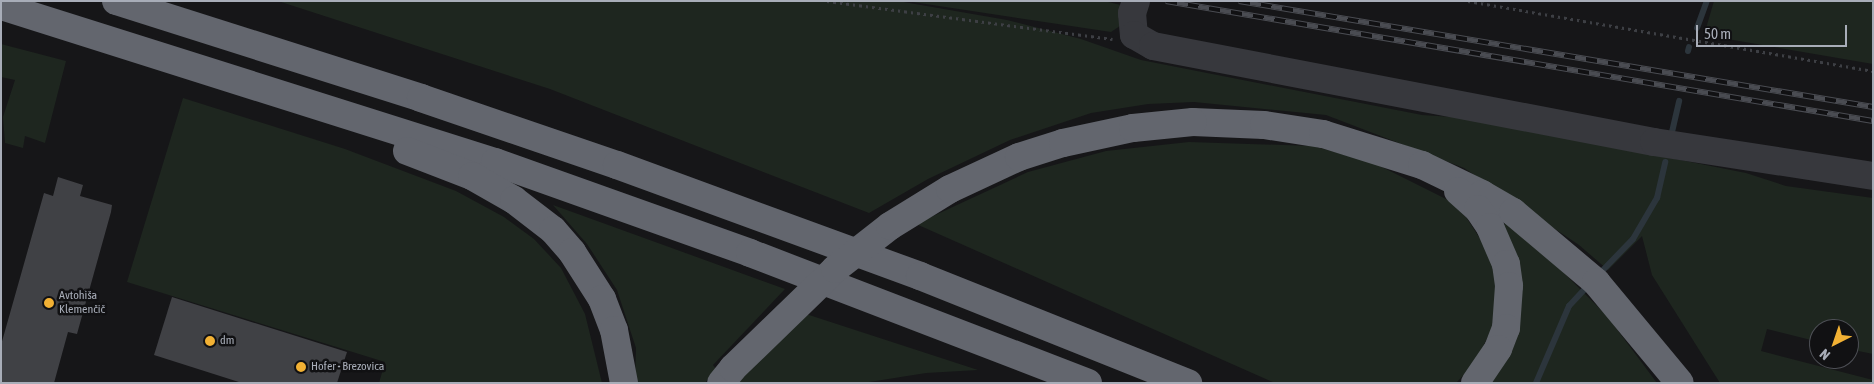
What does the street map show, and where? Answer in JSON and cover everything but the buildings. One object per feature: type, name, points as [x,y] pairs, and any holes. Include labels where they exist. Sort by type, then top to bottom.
[{"type":"highway","points":[[116,1],[422,98],[617,164],[920,276],[1188,383]]},
{"type":"highway","points":[[1,6],[323,106],[714,240],[1088,383]]},
{"type":"highway","points":[[323,106],[364,137],[472,176],[521,204],[553,230],[572,252],[602,299],[614,330],[624,383]]},
{"type":"highway","points":[[727,375],[835,269],[890,226],[950,189],[1019,157],[1063,143],[1133,128],[1193,122],[1264,125],[1323,134],[1422,166],[1513,212],[1569,257],[1616,304],[1680,383]]},
{"type":"highway","points":[[1422,166],[1478,209],[1497,240],[1506,264],[1509,286],[1506,328],[1498,350],[1475,383]]},
{"type":"street","points":[[1136,1],[1132,19],[1134,35],[1153,46],[1654,142],[1873,176]]},
{"type":"path","points":[[827,1],[1104,40],[1134,35]]},
{"type":"path","points":[[1468,1],[1873,71]]},
{"type":"shaded area","points":[[278,1],[898,1],[1007,20],[1081,39],[1141,60],[1422,115],[1468,118],[1746,173],[1786,186],[1873,198],[1873,354],[1859,351],[1859,319],[1809,319],[1809,340],[1767,329],[1761,351],[1809,363],[1809,369],[1831,369],[1873,380],[1873,383],[1720,383],[1652,275],[1642,236],[1608,270],[1579,245],[1464,168],[1326,115],[1194,102],[1148,104],[1091,113],[1010,140],[928,179],[869,213],[550,89]]},
{"type":"shaded area","points":[[906,1],[1104,1],[1125,6],[1120,26],[1111,32]]},
{"type":"shaded area","points":[[1714,1],[1873,1],[1873,64],[1704,35]]},
{"type":"shaded area","points":[[1,44],[66,61],[45,143],[25,136],[23,148],[5,143],[3,117],[15,80],[1,77]]},
{"type":"shaded area","points":[[183,98],[345,149],[456,191],[504,217],[534,239],[561,268],[585,314],[602,383],[379,383],[385,362],[127,282]]},
{"type":"shaded area","points":[[1189,142],[1313,146],[1374,163],[1448,200],[1466,217],[1490,254],[1499,286],[1492,328],[1475,363],[1456,383],[1275,383],[916,224],[1028,172],[1106,151]]},
{"type":"shaded area","points":[[553,205],[785,289],[713,365],[716,369],[705,383],[635,383],[636,348],[617,290],[587,244]]},
{"type":"shaded area","points":[[1508,222],[1557,266],[1607,316],[1657,383],[1486,383],[1492,376],[1504,224]]},
{"type":"shaded area","points":[[803,313],[978,370],[926,373],[863,383],[733,383]]},
{"type":"waterway","points":[[1697,28],[1707,1]]},
{"type":"waterway","points":[[1688,51],[1689,47]]},
{"type":"waterway","points":[[1672,132],[1679,101]]},
{"type":"waterway","points":[[1603,270],[1633,239],[1657,198],[1665,162]]},
{"type":"waterway","points":[[1536,383],[1569,306],[1584,290]]},
{"type":"railway","points":[[1166,1],[1873,121]]},
{"type":"railway","points":[[1239,1],[1873,107]]},
{"type":"place","name":"Avtohiša Klemenčič","points":[[49,303]]},
{"type":"place","name":"dm","points":[[210,341]]},
{"type":"place","name":"Hofer - Brezovica","points":[[301,367]]}]
